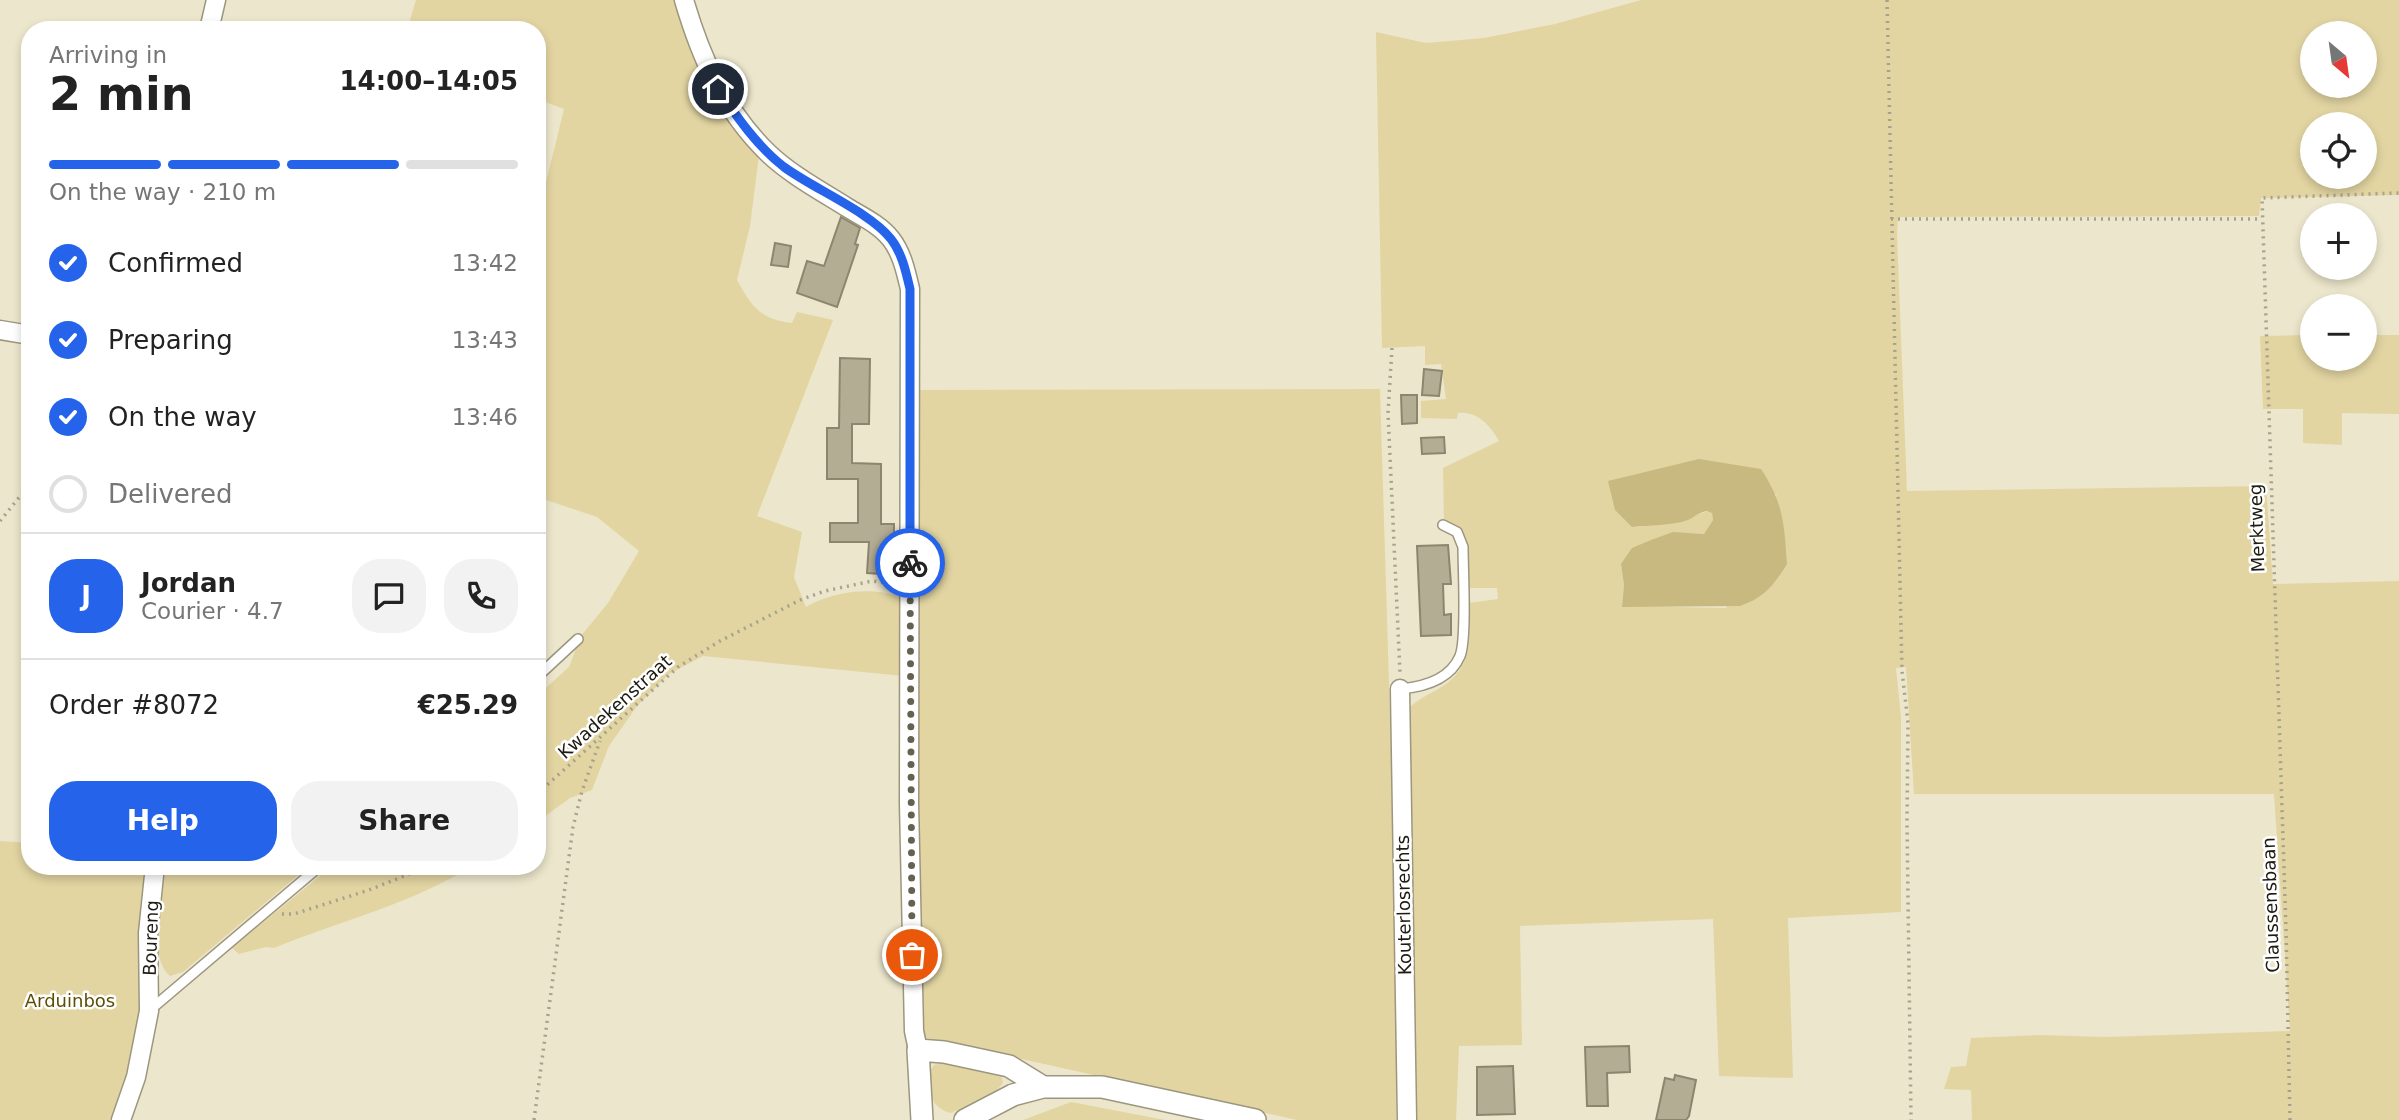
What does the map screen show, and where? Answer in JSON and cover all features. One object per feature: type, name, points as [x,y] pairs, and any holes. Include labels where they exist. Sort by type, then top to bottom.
[{"type":"street","points":[[211,21],[216,0]]},
{"type":"street","points":[[684,0],[707,68],[723,97],[750,134],[782,165],[876,225],[891,240],[906,268],[910,289],[909,803],[914,1031],[918,1050],[922,1120]]},
{"type":"street","points":[[0,330],[21,334]]},
{"type":"street","name":"Kouterlosrechts","points":[[1400,689],[1407,1120]]},
{"type":"street","name":"Boureng","points":[[121,1120],[136,1077],[149,1011],[148,933],[154,875]]},
{"type":"street","points":[[918,1050],[944,1052],[1009,1066],[1043,1087]]},
{"type":"street","points":[[978,1117],[1013,1095],[1043,1087],[1102,1087],[1255,1120]]},
{"type":"lane","points":[[1400,689],[1426,686],[1446,674],[1460,656],[1463,547],[1457,532],[1443,525]]},
{"type":"lane","points":[[546,669],[578,639]]},
{"type":"lane","points":[[149,1011],[309,875]]},
{"type":"path","points":[[1887,0],[1902,671],[1908,723],[1911,1120]]},
{"type":"path","points":[[1891,219],[2262,219],[2262,198],[2399,193]]},
{"type":"path","name":"Merktweg","points":[[2262,219],[2277,690]]},
{"type":"path","points":[[1392,348],[1388,413],[1400,689]]},
{"type":"path","points":[[0,521],[21,495]]},
{"type":"path","name":"Kwadekenstraat","points":[[546,786],[678,667],[720,641],[800,600],[841,587],[872,581],[910,586]]},
{"type":"path","name":"Claussensbaan","points":[[2277,690],[2286,917],[2290,1120]]},
{"type":"path","points":[[534,1120],[573,827],[582,791],[601,739]]},
{"type":"path","points":[[263,914],[294,914],[406,875]]},
{"type":"green space","points":[[416,0],[674,0],[688,43],[707,86],[724,113],[759,155],[750,226],[737,280],[747,298],[764,315],[792,323],[797,312],[833,320],[757,516],[802,532],[794,577],[806,607],[828,597],[855,592],[881,592],[904,599],[903,676],[703,656],[669,674],[637,706],[609,746],[592,790],[570,798],[546,815],[546,688],[569,667],[581,636],[608,603],[639,551],[597,517],[546,500],[546,182],[564,109],[546,102],[546,21],[410,21]]},
{"type":"green space","points":[[1641,0],[2399,0],[2399,195],[2261,198],[2259,216],[1898,217],[1897,234],[1907,491],[2266,486],[2273,584],[2399,581],[2399,1120],[1972,1120],[1971,1090],[1944,1089],[1951,1067],[1966,1066],[1971,1038],[2290,1031],[2274,794],[1914,794],[1906,667],[1896,668],[1901,717],[1901,912],[1788,918],[1793,1078],[1719,1076],[1713,919],[1520,926],[1522,1045],[1459,1046],[1456,1120],[1417,1120],[1406,711],[1451,680],[1463,664],[1469,644],[1469,603],[1498,599],[1497,588],[1468,588],[1465,537],[1461,530],[1444,522],[1443,468],[1499,441],[1487,425],[1471,414],[1458,413],[1457,419],[1421,418],[1421,401],[1446,399],[1441,364],[1425,365],[1425,346],[1382,348],[1376,32],[1426,43],[1484,38],[1555,24]],"holes":[[[1777,494],[1726,608],[1622,606],[1624,585],[1621,564],[1690,533],[1704,534],[1713,520],[1712,513],[1708,511],[1670,524],[1632,527]]]},
{"type":"green space","points":[[2300,335],[2300,371],[2377,371],[2377,335],[2399,335],[2399,414],[2342,413],[2342,445],[2303,443],[2303,409],[2263,409],[2260,336]]},
{"type":"green space","points":[[1380,389],[1397,947],[1396,1120],[1297,1120],[922,1037],[915,627],[920,390]]},
{"type":"green space","name":"Arduinbos","points":[[0,841],[21,842],[21,875],[148,875],[141,1002],[126,1075],[110,1120],[0,1120]]},
{"type":"green space","points":[[165,875],[298,875],[183,972],[170,976],[163,967],[159,954],[157,940]]},
{"type":"green space","points":[[321,875],[456,875],[400,902],[274,948],[266,947],[239,954],[232,948]]},
{"type":"green space","points":[[944,1062],[1001,1075],[1003,1083],[997,1090],[951,1113],[938,1106],[928,1086],[930,1071],[934,1065]]},
{"type":"green space","points":[[1071,1102],[1165,1120],[1023,1120]]},
{"type":"shaded area","points":[[1699,459],[1761,469],[1779,504],[1787,564],[1768,590],[1740,606],[1622,607],[1624,585],[1621,564],[1632,548],[1673,532],[1704,534],[1713,520],[1712,513],[1707,511],[1681,522],[1632,527],[1615,510],[1608,481]]},
{"type":"building","points":[[841,217],[860,228],[855,244],[858,245],[837,307],[797,293],[807,261],[824,266]]},
{"type":"building","points":[[775,243],[791,246],[788,267],[771,265]]},
{"type":"building","points":[[840,358],[870,359],[869,424],[852,424],[852,463],[881,464],[881,524],[894,524],[894,551],[898,551],[898,575],[867,573],[869,542],[830,542],[830,523],[858,523],[858,479],[827,479],[827,428],[839,428]]},
{"type":"building","points":[[1424,369],[1442,371],[1439,396],[1422,395]]},
{"type":"building","points":[[1401,395],[1417,395],[1417,423],[1402,424]]},
{"type":"building","points":[[1444,437],[1445,453],[1422,454],[1421,438]]},
{"type":"building","points":[[1448,545],[1451,584],[1443,584],[1444,615],[1451,614],[1451,635],[1421,636],[1417,546]]},
{"type":"building","points":[[1629,1046],[1630,1072],[1607,1073],[1608,1106],[1587,1106],[1585,1047]]},
{"type":"building","points":[[1513,1066],[1515,1114],[1477,1115],[1477,1067]]},
{"type":"building","points":[[1675,1075],[1696,1080],[1689,1116],[1686,1120],[1656,1120],[1665,1078],[1674,1080]]},
{"type":"way so far","points":[[910,563],[909,803],[912,955]]},
{"type":"route","points":[[718,89],[750,134],[768,153],[798,176],[876,225],[891,240],[906,268],[910,289],[910,563]]}]
